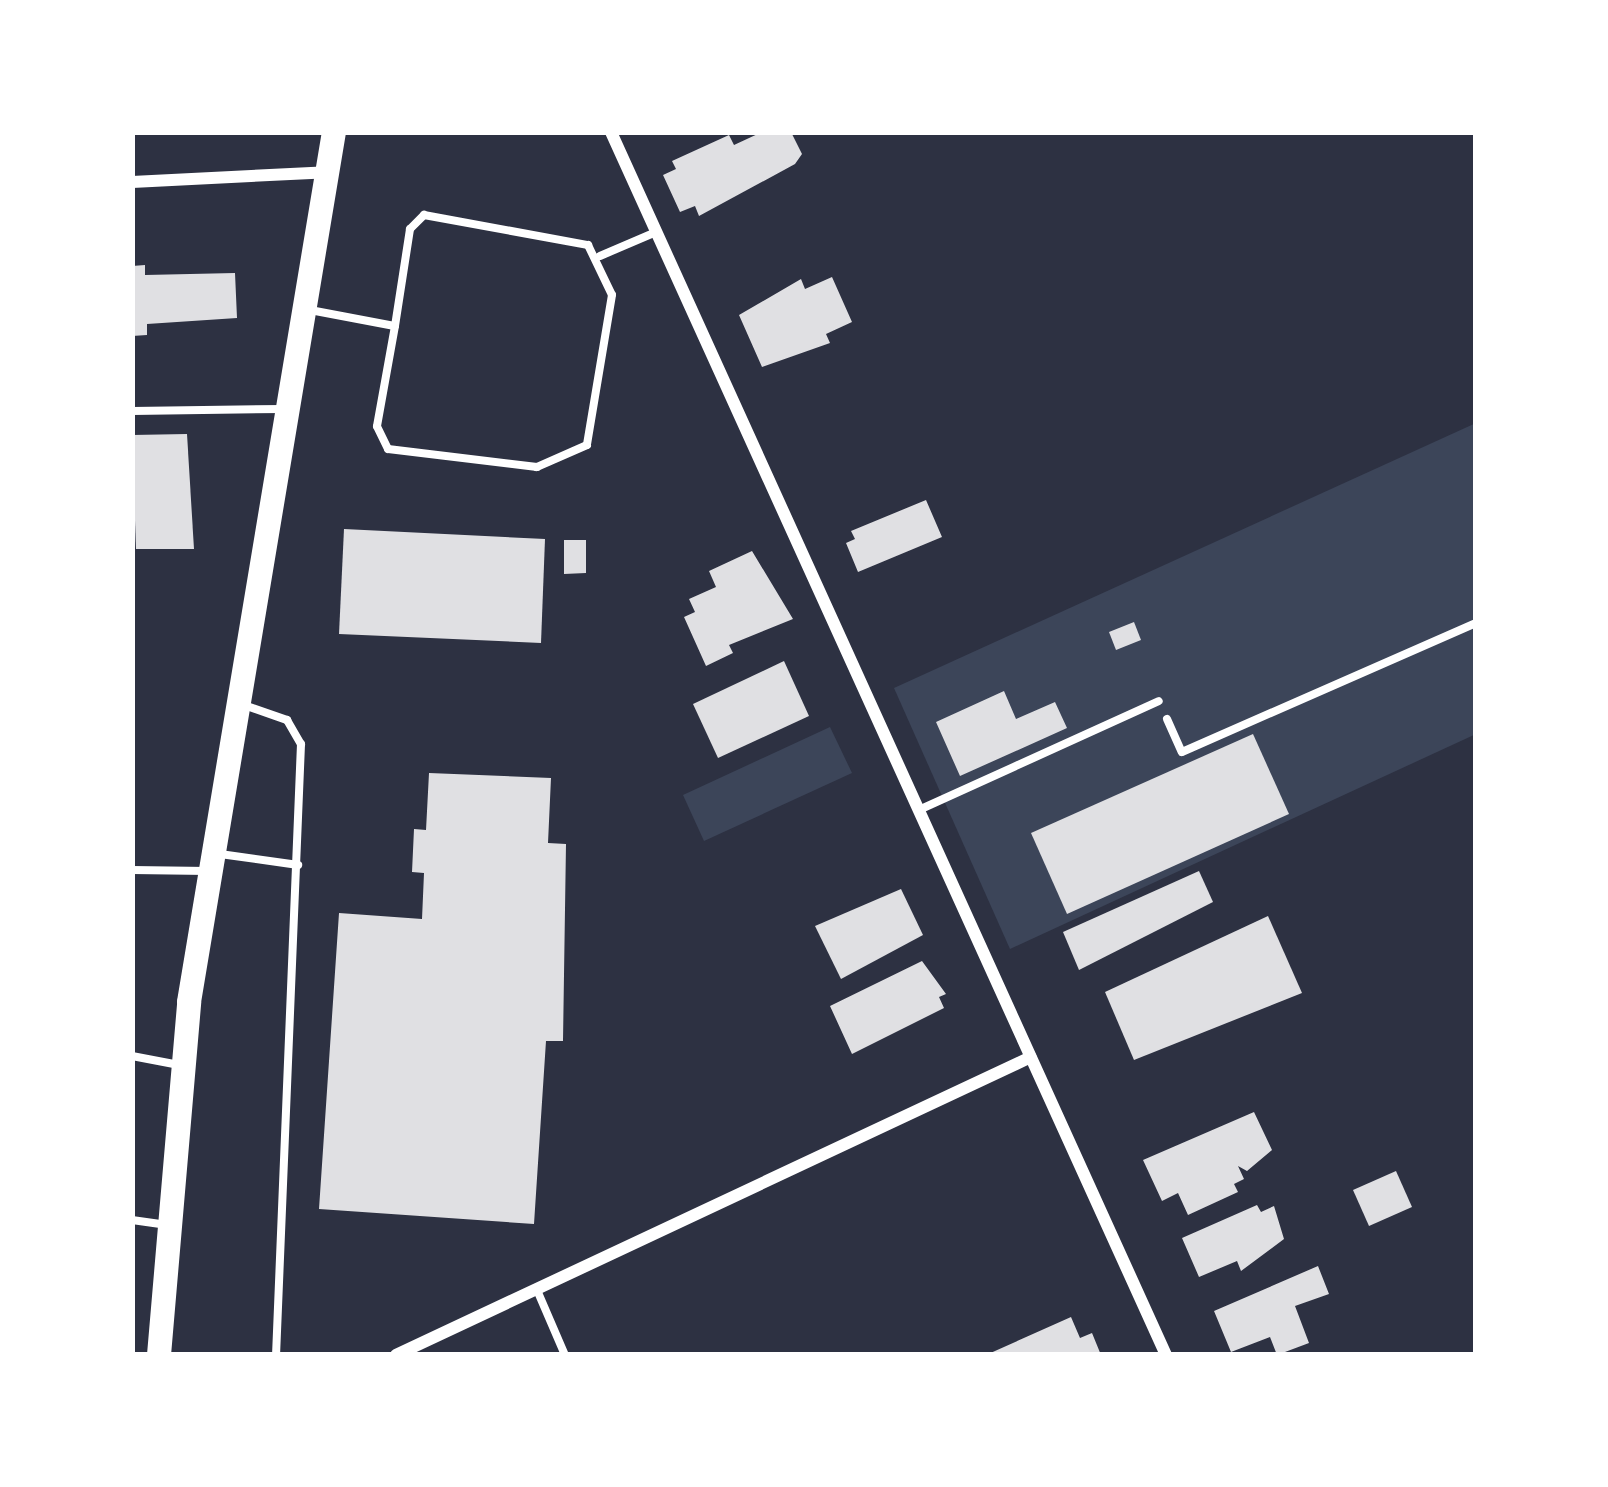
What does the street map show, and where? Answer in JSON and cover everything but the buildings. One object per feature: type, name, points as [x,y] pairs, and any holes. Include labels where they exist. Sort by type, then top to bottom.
[{"type":"main road","points":[[160,1355],[181,1065],[334,132]]},
{"type":"street","points":[[611,132],[1166,1355]]},
{"type":"street","points":[[132,182],[327,172]]},
{"type":"street","points":[[396,1355],[1031,1057]]},
{"type":"lane","points":[[424,215],[588,245],[599,256],[612,295],[587,445],[560,461],[537,467],[382,444],[377,426],[395,326],[410,229],[424,215]]},
{"type":"lane","points":[[599,256],[656,232]]},
{"type":"lane","points":[[303,308],[395,326]]},
{"type":"lane","points":[[132,411],[285,409]]},
{"type":"lane","points":[[921,809],[1160,701]]},
{"type":"lane","points":[[237,703],[297,730],[298,865],[276,1355]]},
{"type":"lane","points":[[132,870],[212,862],[298,865]]},
{"type":"lane","points":[[132,1056],[181,1065]]},
{"type":"lane","points":[[132,1220],[166,1225]]},
{"type":"lane","points":[[536,1289],[565,1355]]},
{"type":"path","points":[[1160,701],[1182,752],[1476,623]]},
{"type":"shaded area","points":[[1476,423],[1476,734],[1010,949],[894,688]]},
{"type":"shaded area","points":[[830,727],[852,773],[704,841],[683,795]]}]
